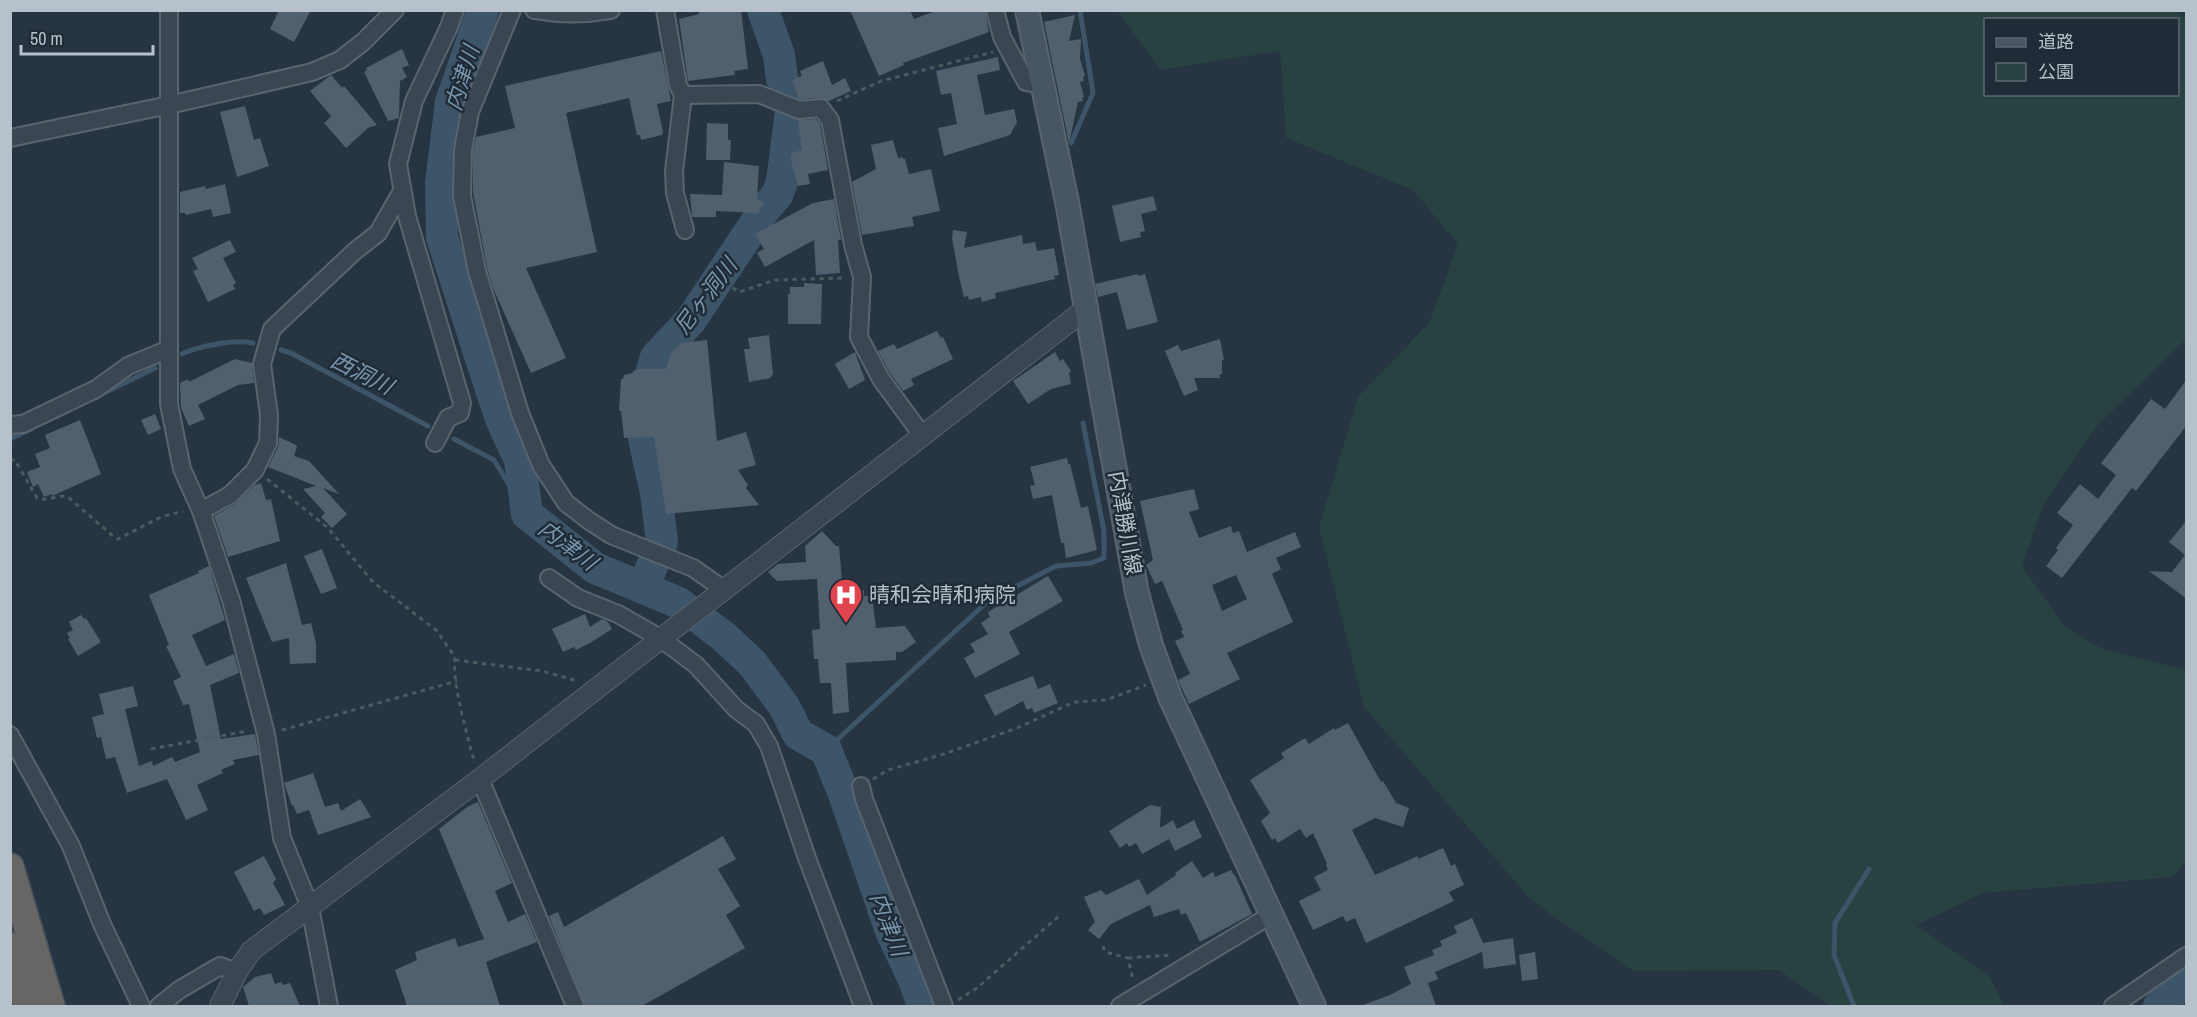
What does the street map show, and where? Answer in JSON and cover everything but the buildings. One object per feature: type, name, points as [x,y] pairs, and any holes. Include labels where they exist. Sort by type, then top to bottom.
[{"type":"highway","points":[[10,867],[51,1006]]},
{"type":"highway","points":[[10,946],[28,1006]]},
{"type":"main road","name":"内津勝川線","points":[[1027,10],[1067,202],[1137,593],[1162,679],[1314,1006]]},
{"type":"street","points":[[169,10],[169,404],[182,469],[200,508],[231,600],[265,731],[282,838],[310,907],[329,1006]]},
{"type":"street","points":[[10,138],[312,72],[339,60],[363,42],[394,10]]},
{"type":"street","points":[[435,442],[448,418],[460,412],[462,403],[406,216],[398,164],[414,100],[450,27],[455,10]]},
{"type":"street","points":[[512,10],[470,112],[463,150],[462,196],[477,271],[520,413],[541,465],[550,482],[566,502],[611,535],[693,568],[723,589]]},
{"type":"street","points":[[534,10],[554,14],[584,15],[611,10]]},
{"type":"street","points":[[665,10],[678,86],[683,95],[674,171],[675,193],[685,230]]},
{"type":"street","points":[[995,10],[1002,37],[1026,82],[1042,85]]},
{"type":"street","points":[[683,95],[759,94],[799,110],[821,108],[830,120],[853,245],[862,277],[859,337],[881,379],[922,435]]},
{"type":"street","points":[[200,508],[230,495],[255,470],[267,443],[269,415],[262,364],[272,329],[355,251],[378,233],[402,191]]},
{"type":"street","points":[[220,1006],[237,972],[251,951],[482,778],[1087,308]]},
{"type":"street","points":[[10,425],[23,424],[96,389],[128,366],[169,349]]},
{"type":"street","points":[[549,578],[578,598],[618,614],[660,638],[696,665],[736,709],[756,724],[769,746],[807,858],[863,1006]]},
{"type":"street","points":[[10,735],[71,846],[102,924],[141,1006]]},
{"type":"street","points":[[482,778],[575,1006]]},
{"type":"street","points":[[861,786],[864,799],[949,1004]]},
{"type":"street","points":[[1120,1006],[1271,915]]},
{"type":"street","points":[[2113,1006],[2187,956]]},
{"type":"street","points":[[159,1006],[179,990],[220,966],[237,972]]},
{"type":"path","points":[[821,108],[881,81],[1009,48]]},
{"type":"path","points":[[725,283],[739,292],[775,280],[862,277]]},
{"type":"path","points":[[10,460],[15,460],[37,498],[48,501],[68,496],[118,539],[161,517],[200,508]]},
{"type":"path","points":[[255,470],[328,528],[373,582],[436,630],[455,657],[457,681],[472,755],[482,778]]},
{"type":"path","points":[[455,660],[559,675],[584,683],[591,692]]},
{"type":"path","points":[[861,786],[888,770],[944,754],[1017,728],[1074,702],[1106,700],[1162,679]]},
{"type":"path","points":[[151,749],[265,731],[457,681]]},
{"type":"path","points":[[949,1004],[977,988],[1059,916]]},
{"type":"path","points":[[1103,946],[1105,952],[1128,958],[1193,954],[1199,959]]},
{"type":"path","points":[[1128,958],[1133,981],[1143,992]]},
{"type":"green space","points":[[2175,10],[2186,18],[2186,339],[2096,427],[2043,506],[2022,566],[2064,626],[2102,649],[2186,670],[2186,862],[2173,877],[1983,893],[1916,925],[1989,975],[2004,1006],[1830,1006],[1779,970],[1633,971],[1532,901],[1364,707],[1319,527],[1358,397],[1429,323],[1458,244],[1413,190],[1286,138],[1280,51],[1160,70],[1118,11]]},
{"type":"waterway","name":"内津川","points":[[483,10],[451,102],[441,183],[442,237],[501,419],[520,460],[527,514],[595,568],[679,603],[723,636],[752,663],[784,706],[798,734],[826,750],[844,794],[891,931],[914,980],[923,1006]]},
{"type":"waterway","name":"尼ヶ洞川","points":[[643,588],[662,542],[656,493],[644,439],[649,380],[656,357],[691,320],[764,210],[777,195],[782,182],[792,102],[782,79],[779,55],[763,10]]},
{"type":"waterway","points":[[1071,143],[1093,93],[1080,10]]},
{"type":"waterway","name":"西洞川","points":[[182,354],[217,344],[253,343]]},
{"type":"waterway","name":"西洞川","points":[[281,350],[291,353],[428,426]]},
{"type":"waterway","name":"西洞川","points":[[98,396],[155,368]]},
{"type":"waterway","points":[[826,750],[988,601],[1056,566],[1091,563],[1104,558],[1104,531],[1083,423]]},
{"type":"waterway","name":"西洞川","points":[[10,439],[31,429]]},
{"type":"waterway","name":"西洞川","points":[[454,439],[494,460],[527,514]]},
{"type":"waterway","points":[[1854,1006],[1834,955],[1835,923],[1869,869]]},
{"type":"waterway","points":[[2159,1006],[2186,979]]},
{"type":"place","name":"晴和会晴和病院","points":[[846,624]]}]
